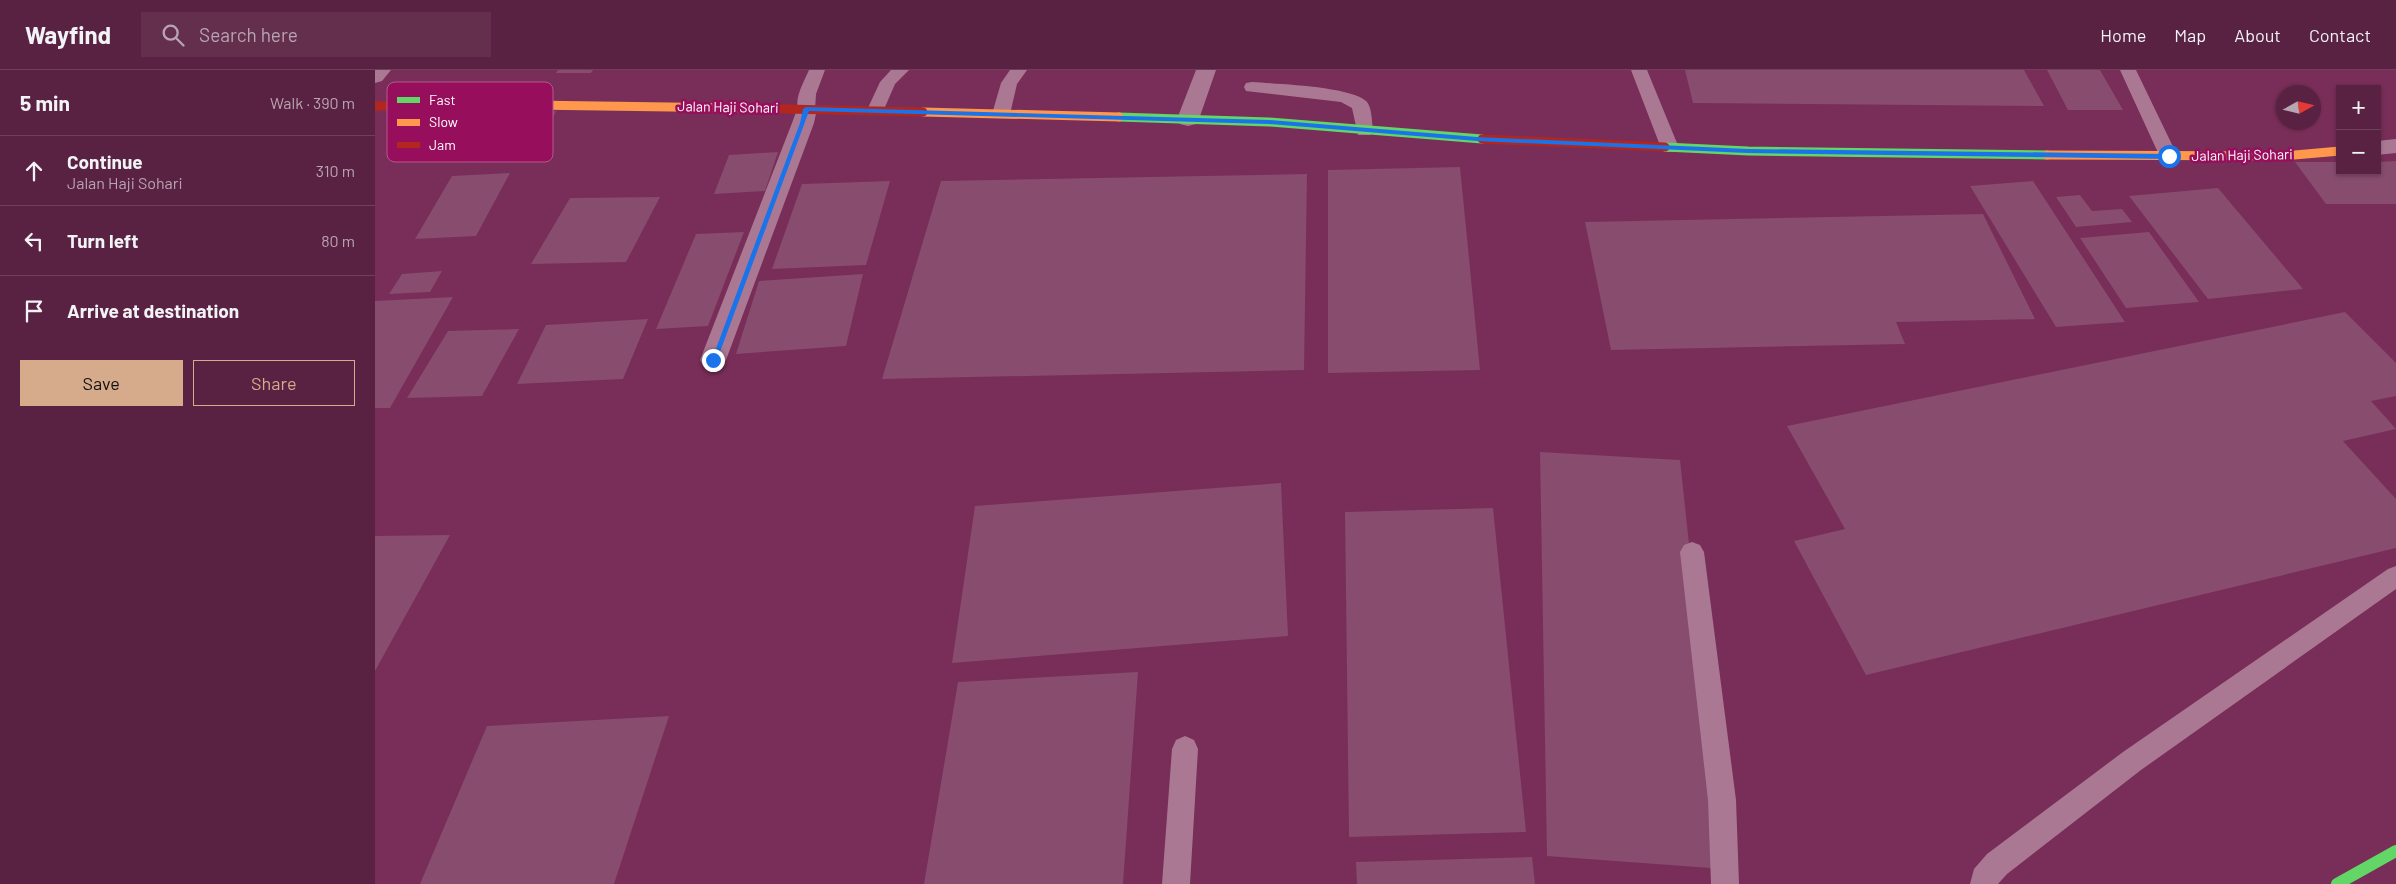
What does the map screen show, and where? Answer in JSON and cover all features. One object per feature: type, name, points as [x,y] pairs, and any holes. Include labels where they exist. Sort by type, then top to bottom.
[{"type":"main road","name":"Jalan Haji Sohari","points":[[553,106],[876,110],[1269,122],[1363,131],[1748,151],[2169,156],[2282,156],[2336,151]]},
{"type":"main road","points":[[2337,884],[2396,851]]},
{"type":"street","points":[[375,77],[381,70]]},
{"type":"street","points":[[1188,120],[1206,70]]},
{"type":"street","points":[[713,360],[803,123],[806,109]]},
{"type":"street","points":[[2381,148],[2396,146]]},
{"type":"lane","points":[[806,109],[807,94],[817,70]]},
{"type":"lane","points":[[876,110],[888,82],[901,70]]},
{"type":"lane","points":[[1001,114],[1009,83],[1019,70]]},
{"type":"lane","points":[[1639,70],[1670,148]]},
{"type":"lane","points":[[2128,70],[2169,156]]},
{"type":"lane","points":[[1252,87],[1345,97],[1360,105],[1363,131]]},
{"type":"lane","points":[[1692,552],[1722,800],[1725,884]]},
{"type":"lane","points":[[1984,884],[1984,878],[1997,864],[2132,761],[2396,576]]},
{"type":"lane","points":[[1176,884],[1185,749]]},
{"type":"building","points":[[558,70],[593,70],[591,73],[556,73]]},
{"type":"building","points":[[1685,70],[2024,70],[2044,106],[1693,103]]},
{"type":"building","points":[[2047,70],[2100,70],[2123,110],[2068,110]]},
{"type":"building","points":[[778,152],[765,191],[714,194],[729,155]]},
{"type":"building","points":[[2396,161],[2396,204],[2326,204],[2295,162],[2336,162],[2336,175],[2381,175],[2381,162]]},
{"type":"building","points":[[1460,167],[1480,370],[1328,373],[1328,170]]},
{"type":"building","points":[[510,173],[476,236],[415,239],[452,176]]},
{"type":"building","points":[[1307,174],[1304,370],[882,379],[941,181]]},
{"type":"building","points":[[890,181],[866,265],[772,269],[802,184]]},
{"type":"building","points":[[2033,181],[2125,322],[2056,327],[1970,186]]},
{"type":"building","points":[[2218,188],[2303,289],[2208,299],[2129,196]]},
{"type":"building","points":[[2080,195],[2092,211],[2122,209],[2132,222],[2076,227],[2056,197]]},
{"type":"building","points":[[660,197],[626,262],[531,264],[570,198]]},
{"type":"building","points":[[1983,214],[2035,319],[1896,322],[1905,344],[1611,350],[1585,222]]},
{"type":"building","points":[[744,232],[708,326],[656,329],[696,234]]},
{"type":"building","points":[[2149,232],[2199,302],[2126,308],[2080,238]]},
{"type":"building","points":[[442,271],[430,292],[389,294],[402,274]]},
{"type":"building","points":[[863,274],[846,346],[736,354],[759,281]]},
{"type":"building","points":[[453,297],[390,408],[375,408],[375,301]]},
{"type":"building","points":[[2345,312],[2396,363],[2396,396],[2371,401],[2396,429],[2343,441],[2396,499],[2396,548],[1866,675],[1794,541],[1845,529],[1787,426]]},
{"type":"building","points":[[648,319],[623,379],[517,384],[546,325]]},
{"type":"building","points":[[519,329],[482,396],[407,398],[448,331]]},
{"type":"building","points":[[1540,452],[1680,460],[1724,869],[1547,856]]},
{"type":"building","points":[[1281,483],[1288,636],[952,663],[975,506]]},
{"type":"building","points":[[1493,508],[1526,832],[1349,837],[1345,512]]},
{"type":"building","points":[[450,535],[375,671],[375,536]]},
{"type":"building","points":[[1138,672],[1123,884],[924,884],[958,682]]},
{"type":"building","points":[[669,716],[614,884],[420,884],[487,726]]},
{"type":"building","points":[[1532,857],[1535,884],[1357,884],[1356,862]]},
{"type":"traffic: fast","points":[[1119,117],[1269,122],[1482,139]]},
{"type":"traffic: fast","points":[[1665,147],[1748,151],[2047,155]]},
{"type":"traffic: fast","points":[[2337,884],[2396,851]]},
{"type":"traffic: slow","points":[[553,105],[741,108]]},
{"type":"traffic: slow","points":[[923,112],[1119,117]]},
{"type":"traffic: slow","points":[[2047,155],[2282,156],[2336,151]]},
{"type":"traffic: jam","points":[[375,106],[387,106]]},
{"type":"traffic: jam","points":[[741,108],[923,112]]},
{"type":"traffic: jam","points":[[1482,139],[1665,147]]},
{"type":"route","points":[[713,360],[803,123],[806,109],[1269,122],[1477,139],[1748,151],[2169,156]]}]
